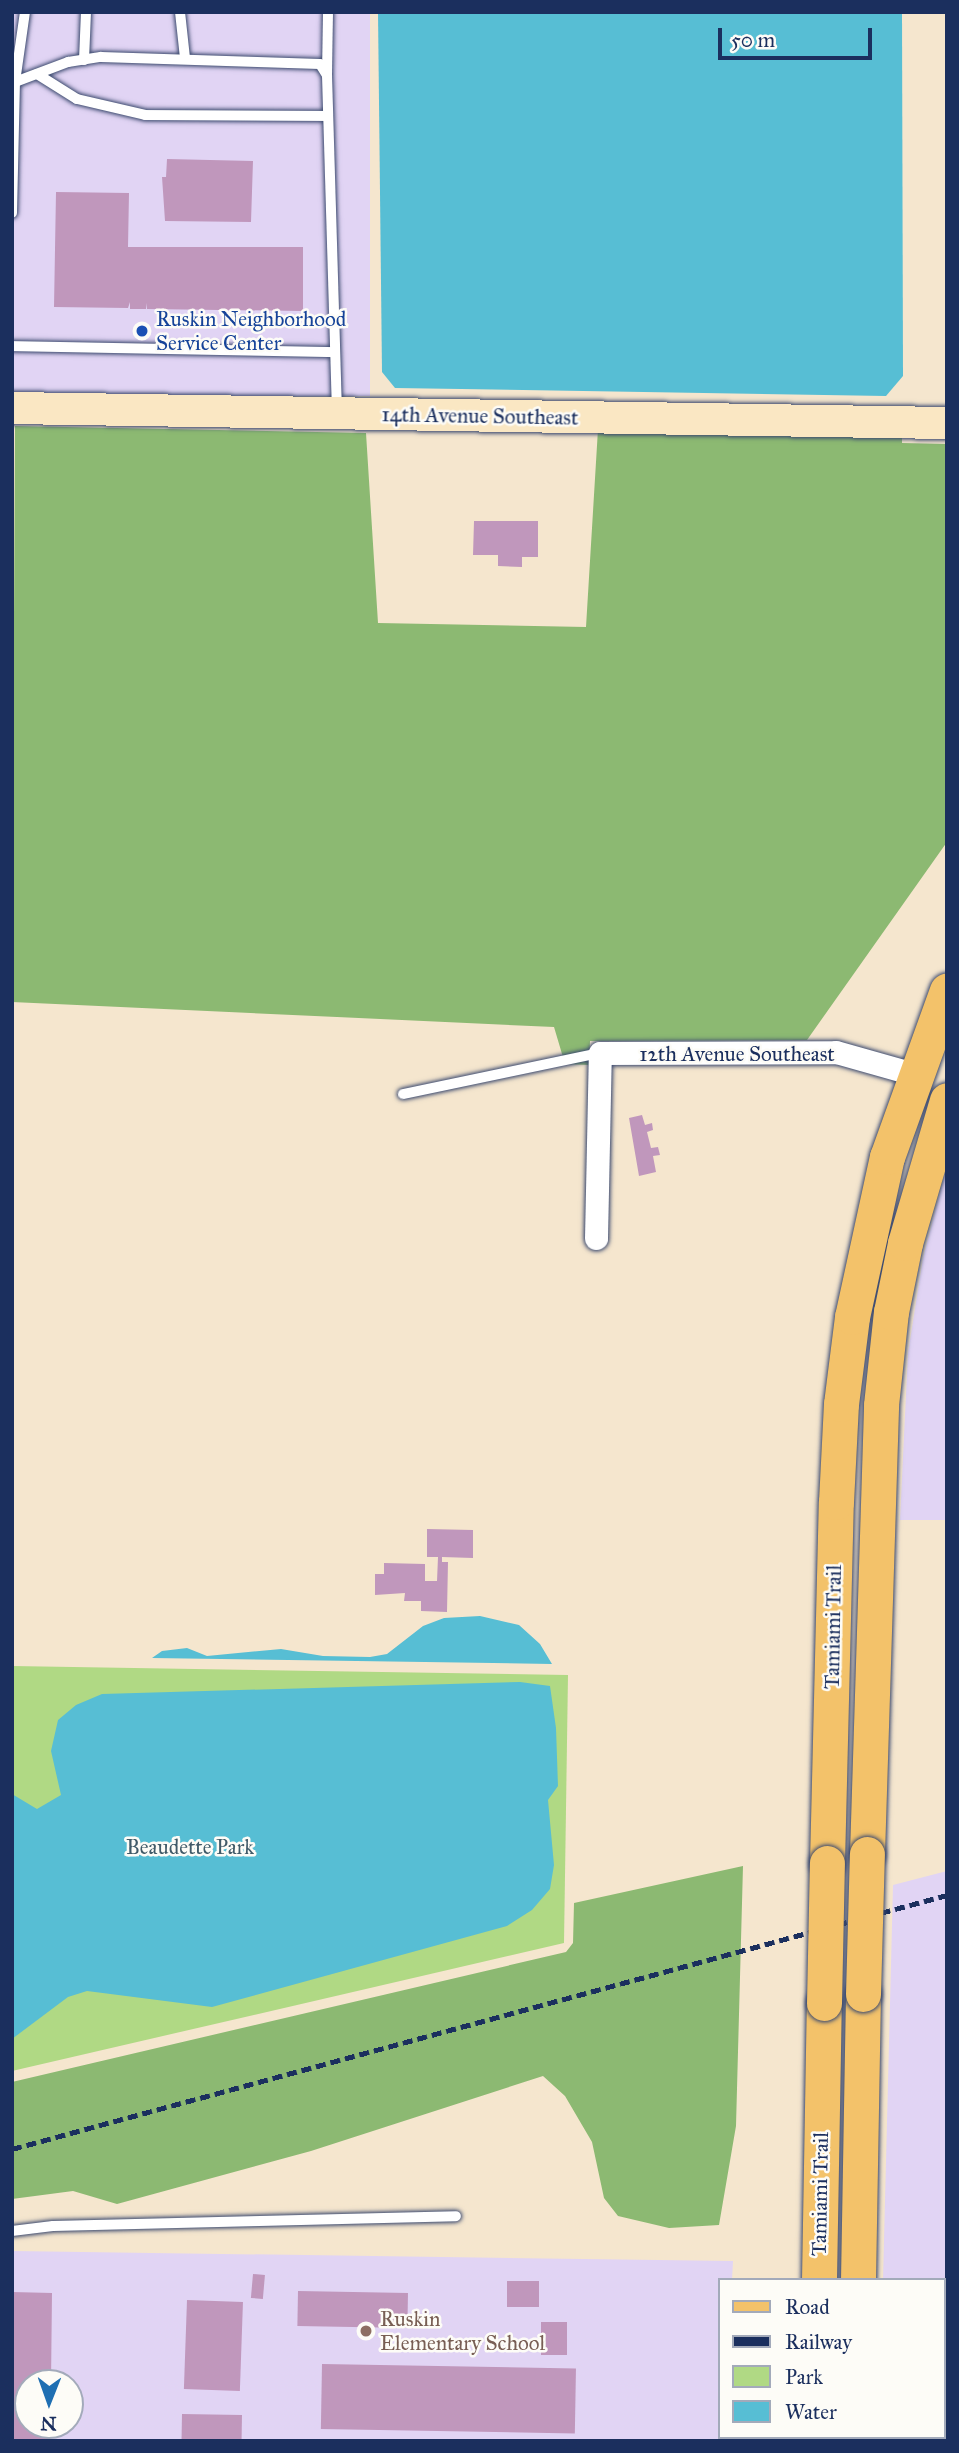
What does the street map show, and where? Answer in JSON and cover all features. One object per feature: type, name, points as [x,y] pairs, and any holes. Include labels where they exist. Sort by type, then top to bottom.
[{"type":"main road","name":"Tamiami Trail","points":[[819,2278],[827,1863],[841,1404],[868,1234],[914,1074],[947,990]]},
{"type":"main road","name":"Tamiami Trail","points":[[858,2278],[876,1486],[884,1378],[905,1243],[947,1100]]},
{"type":"street","name":"14th Avenue Southeast","points":[[12,408],[947,423]]},
{"type":"street","name":"12th Avenue Southeast","points":[[600,1053],[836,1052],[914,1074]]},
{"type":"street","points":[[596,1238],[600,1053]]},
{"type":"lane","points":[[12,213],[15,82],[25,12]]},
{"type":"lane","points":[[84,60],[86,12]]},
{"type":"lane","points":[[180,12],[185,58]]},
{"type":"lane","points":[[328,12],[327,75],[337,413]]},
{"type":"lane","points":[[15,82],[84,60],[304,60],[320,64],[327,75]]},
{"type":"lane","points":[[37,74],[77,99],[145,114],[328,116]]},
{"type":"lane","points":[[12,346],[335,352]]},
{"type":"lane","points":[[403,1094],[600,1053]]},
{"type":"lane","points":[[12,2231],[53,2226],[456,2216]]},
{"type":"shaded area","points":[[12,12],[370,12],[370,396],[12,396]]},
{"type":"shaded area","points":[[947,1166],[947,1520],[900,1520],[908,1353],[923,1258]]},
{"type":"shaded area","points":[[947,1871],[947,2441],[880,2441],[945,2439],[945,2278],[883,2278],[893,1885]]},
{"type":"shaded area","name":"Ruskin Elementary School","points":[[12,2251],[733,2261],[732,2278],[718,2278],[718,2439],[733,2441],[12,2441]]},
{"type":"green space","points":[[15,426],[366,433],[378,623],[586,627],[598,429],[902,434],[902,443],[947,444],[947,842],[807,1040],[590,1041],[589,1065],[565,1064],[554,1027],[12,1002]]},
{"type":"green space","name":"Beaudette Park","points":[[12,1666],[568,1675],[564,1943],[12,2071]]},
{"type":"green space","points":[[743,1866],[736,2126],[719,2225],[669,2228],[618,2216],[604,2198],[592,2142],[565,2096],[543,2076],[311,2151],[117,2204],[73,2191],[12,2199],[12,2082],[566,1952],[573,1943],[574,1903]]},
{"type":"water","points":[[378,12],[902,12],[903,376],[886,396],[395,388],[382,372]]},
{"type":"water","points":[[480,1616],[519,1625],[540,1644],[552,1664],[152,1658],[162,1651],[187,1648],[207,1656],[281,1649],[323,1656],[370,1657],[387,1654],[423,1626],[444,1618]]},
{"type":"water","name":"Beaudette Park","points":[[520,1682],[550,1686],[556,1728],[558,1786],[548,1800],[554,1865],[550,1889],[532,1910],[507,1926],[212,2007],[87,1991],[68,1997],[12,2039],[12,1794],[37,1809],[61,1795],[51,1751],[58,1720],[76,1705],[102,1694]]},
{"type":"building","points":[[167,159],[253,161],[251,222],[165,221],[162,177],[166,177]]},
{"type":"building","points":[[56,192],[129,193],[128,247],[303,247],[303,311],[147,309],[147,303],[146,309],[130,309],[130,302],[128,308],[54,307]]},
{"type":"building","points":[[474,521],[538,521],[538,557],[522,557],[522,567],[498,566],[498,555],[473,555]]},
{"type":"building","points":[[642,1115],[645,1125],[652,1123],[653,1130],[647,1132],[651,1148],[658,1147],[660,1155],[653,1156],[656,1172],[639,1176],[629,1118]]},
{"type":"building","points":[[427,1529],[473,1530],[473,1558],[442,1557],[442,1562],[448,1562],[447,1612],[421,1611],[421,1601],[404,1601],[405,1593],[375,1595],[375,1574],[384,1574],[384,1563],[425,1564],[425,1581],[437,1581],[438,1557],[427,1557]]},
{"type":"building","points":[[253,2274],[265,2275],[263,2299],[251,2298]]},
{"type":"building","points":[[507,2281],[539,2281],[539,2307],[507,2307]]},
{"type":"building","points":[[298,2291],[408,2293],[407,2328],[297,2326]]},
{"type":"building","points":[[12,2292],[52,2293],[51,2369],[14,2369],[14,2439],[50,2441],[12,2441]]},
{"type":"building","points":[[187,2300],[243,2302],[240,2391],[184,2389]]},
{"type":"building","points":[[541,2322],[567,2322],[567,2355],[541,2355]]},
{"type":"building","points":[[322,2364],[576,2368],[575,2433],[321,2429]]},
{"type":"building","points":[[182,2414],[242,2415],[242,2441],[182,2441]]},
{"type":"railway","points":[[12,2149],[947,1895]]},
{"type":"place","name":"Ruskin Neighborhood Service Center","points":[[142,331]]},
{"type":"place","name":"Ruskin Elementary School","points":[[366,2331]]}]
